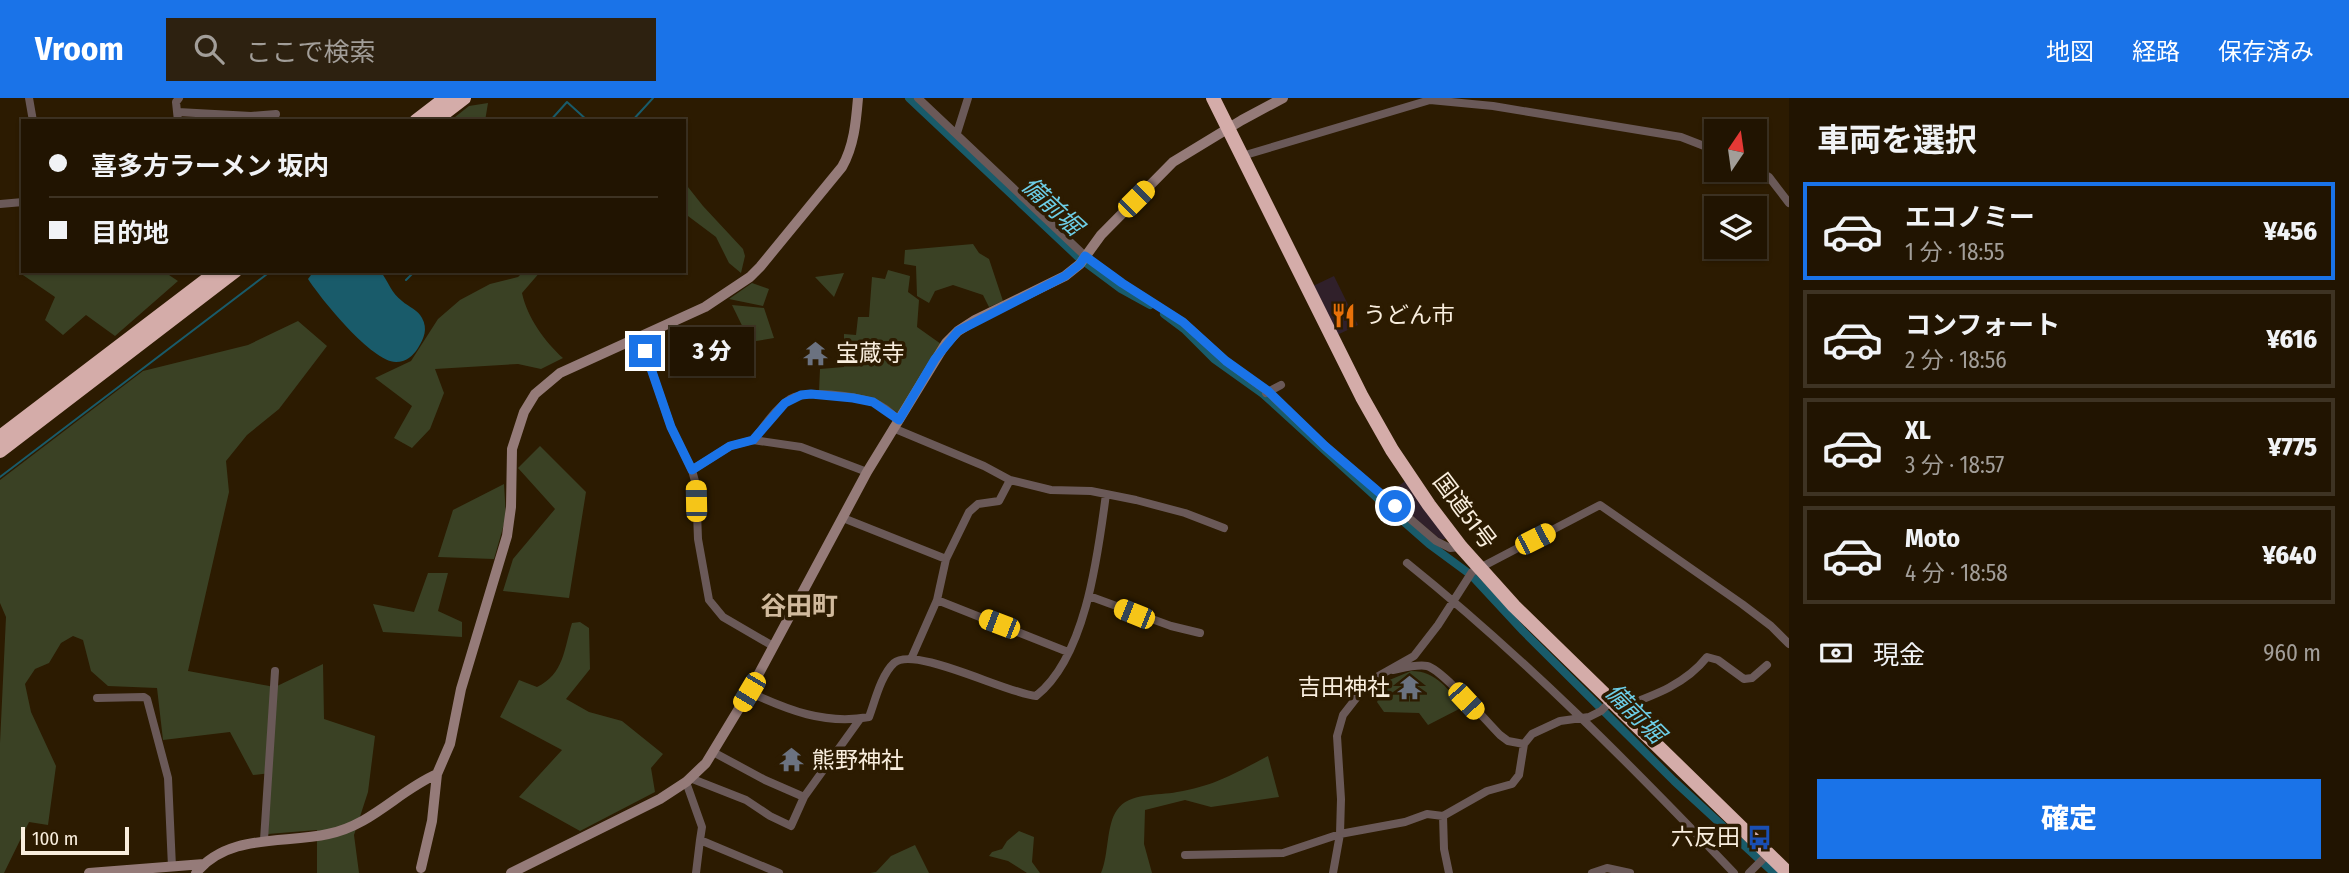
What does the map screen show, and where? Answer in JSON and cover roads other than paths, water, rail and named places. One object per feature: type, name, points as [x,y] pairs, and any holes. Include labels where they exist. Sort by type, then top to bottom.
[{"type":"highway","points":[[420,119],[448,103],[466,98]]},
{"type":"highway","name":"国道51号","points":[[1213,98],[1341,356],[1386,439],[1461,547],[1609,707],[1763,859],[1788,873]]},
{"type":"highway","points":[[436,119],[448,103]]},
{"type":"highway","points":[[0,437],[215,273]]},
{"type":"highway","points":[[0,451],[232,273]]},
{"type":"street","points":[[29,98],[33,119]]},
{"type":"street","points":[[179,98],[176,102],[178,116],[251,119],[276,114]]},
{"type":"street","points":[[421,871],[432,821],[437,774],[450,744],[461,689],[507,536],[511,507],[512,450],[524,412],[542,387],[560,373],[705,307],[760,267],[834,178],[847,158],[854,134],[858,98]]},
{"type":"street","points":[[918,98],[957,133],[1083,259],[1174,316],[1267,392],[1325,446],[1436,541],[1450,548],[1461,547]]},
{"type":"street","points":[[957,133],[968,98]]},
{"type":"street","points":[[511,873],[660,799],[688,780],[706,763],[749,692],[867,472],[935,359],[958,331],[1065,276],[1118,217],[1173,162],[1283,98]]},
{"type":"street","points":[[1242,156],[1429,99],[1493,106],[1681,137],[1704,146]]},
{"type":"street","points":[[1768,176],[1789,203]]},
{"type":"street","points":[[0,204],[21,202]]},
{"type":"street","points":[[643,336],[645,351],[671,427],[692,470],[696,485],[698,539],[712,606],[729,621],[773,646]]},
{"type":"street","points":[[1267,392],[1281,385]]},
{"type":"street","points":[[753,440],[793,397],[811,394],[853,398],[873,402],[896,424],[1010,480],[1051,489],[1106,494],[1185,513],[1224,528]]},
{"type":"street","points":[[692,470],[730,446],[753,440],[801,447],[867,472]]},
{"type":"street","points":[[911,659],[937,600],[946,559],[973,506],[999,501],[1010,480]]},
{"type":"street","points":[[749,692],[788,710],[817,718],[869,718],[892,664],[899,659],[911,659],[943,666],[1015,693],[1036,696],[1055,678],[1083,620],[1106,494]]},
{"type":"street","points":[[1333,873],[1340,834],[1338,727],[1343,715],[1361,692],[1390,669],[1414,656],[1472,572],[1600,505],[1742,604],[1789,644]]},
{"type":"street","points":[[843,518],[946,559]]},
{"type":"street","points":[[1407,563],[1454,601],[1578,717],[1734,873]]},
{"type":"street","points":[[1089,596],[1171,626],[1200,633]]},
{"type":"street","points":[[937,600],[1068,652]]},
{"type":"street","points":[[1185,855],[1283,853],[1340,834],[1405,822],[1427,814],[1443,816],[1487,791],[1512,784],[1519,775],[1524,744],[1532,734],[1546,726],[1578,717],[1589,717],[1609,707],[1668,688],[1697,670],[1707,657],[1718,660],[1744,679],[1752,678],[1768,665]]},
{"type":"street","points":[[1390,669],[1431,667],[1500,735],[1508,741],[1524,744]]},
{"type":"street","points":[[264,840],[275,671]]},
{"type":"street","points":[[97,698],[144,696],[147,699],[168,778],[172,867]]},
{"type":"street","points":[[688,780],[746,800],[791,826],[804,797],[860,719]]},
{"type":"street","points":[[713,752],[804,797]]},
{"type":"street","points":[[89,873],[172,867],[200,869],[217,855],[264,840],[328,834],[365,822],[421,781],[437,774]]},
{"type":"street","points":[[688,780],[702,827],[696,873]]},
{"type":"street","points":[[1443,816],[1444,849],[1449,873]]},
{"type":"street","points":[[700,840],[779,873]]},
{"type":"street","points":[[1749,873],[1763,859]]},
{"type":"street","points":[[1592,873],[1607,868],[1630,873]]},
{"type":"water","points":[[312,273],[381,273],[395,294],[422,318],[424,333],[416,351],[400,362],[386,359],[374,352],[335,314],[308,279]]},
{"type":"waterway","points":[[634,119],[653,98]]},
{"type":"waterway","name":"備前堀","points":[[909,98],[1078,257],[1121,289],[1150,305]]},
{"type":"waterway","points":[[552,119],[567,102],[586,119]]},
{"type":"waterway","points":[[0,477],[268,273]]},
{"type":"waterway","points":[[406,280],[413,273]]},
{"type":"waterway","name":"備前堀","points":[[1164,314],[1184,329],[1214,359],[1263,394],[1429,544],[1467,572]]},
{"type":"waterway","name":"備前堀","points":[[1472,576],[1523,631],[1674,781],[1774,873]]},
{"type":"place","name":"うどん市","points":[[1343,315]]},
{"type":"place","name":"宝蔵寺","points":[[816,353]]},
{"type":"place","name":"吉田神社","points":[[1410,687]]},
{"type":"place","name":"熊野神社","points":[[792,760]]},
{"type":"place","name":"六反田","points":[[1760,837]]},
{"type":"district","name":"谷田町","points":[[799,606]]}]
